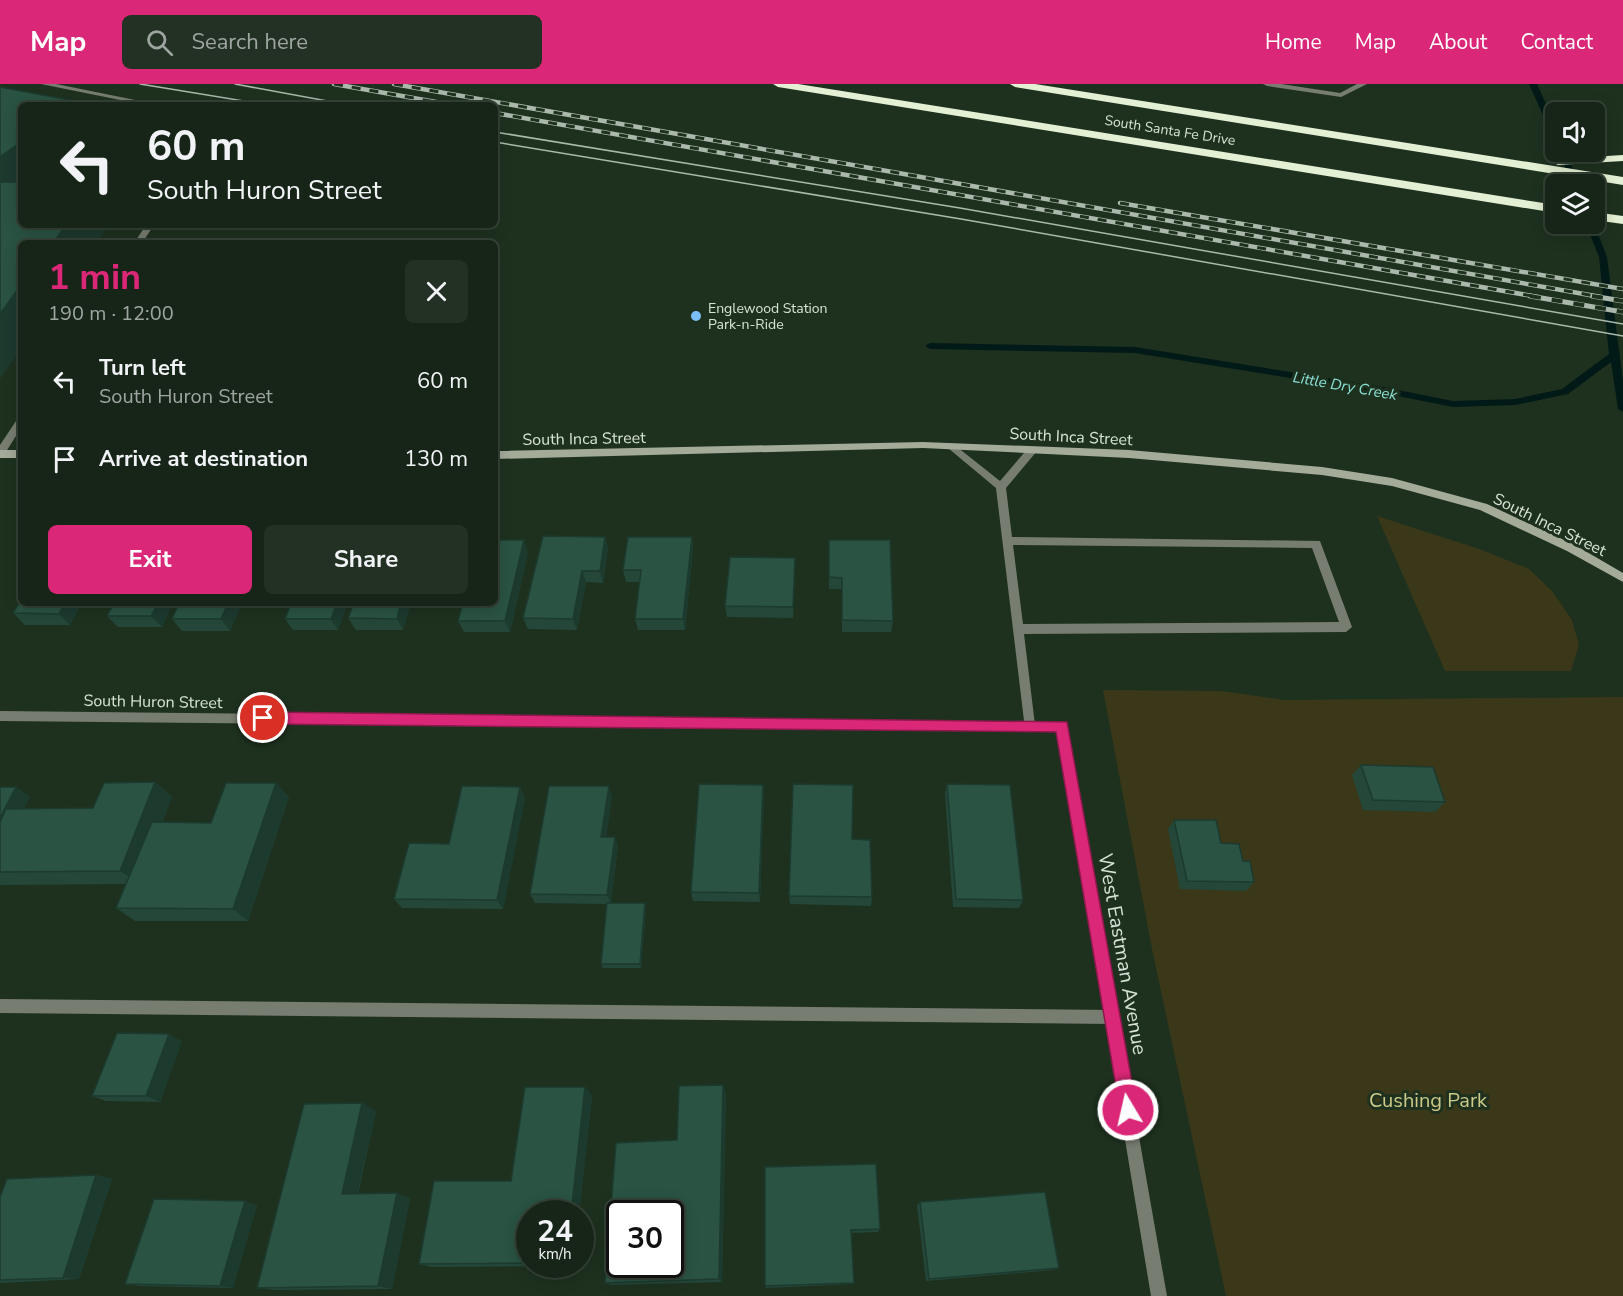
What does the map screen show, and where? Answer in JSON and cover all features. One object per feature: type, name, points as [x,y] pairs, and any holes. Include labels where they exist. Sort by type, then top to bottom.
[{"type":"highway","name":"South Santa Fe Drive","points":[[778,84],[1545,207]]},
{"type":"highway","name":"South Santa Fe Drive","points":[[1015,84],[1623,181]]},
{"type":"highway","points":[[1526,165],[1619,158]]},
{"type":"highway","points":[[1605,218],[1623,220]]},
{"type":"street","points":[[45,84],[140,102]]},
{"type":"street","points":[[1266,84],[1341,95],[1363,84]]},
{"type":"street","points":[[18,425],[0,453],[18,454]]},
{"type":"street","name":"South Inca Street","points":[[498,455],[855,445],[952,446],[1033,449],[1322,471],[1392,482],[1483,507],[1571,548],[1623,578]]},
{"type":"street","points":[[952,446],[1001,487],[1029,725]]},
{"type":"street","points":[[1001,487],[1033,449]]},
{"type":"street","points":[[1007,541],[1316,544],[1346,627],[1017,629]]},
{"type":"street","name":"South Huron Street","points":[[0,716],[1062,726]]},
{"type":"street","name":"West Eastman Avenue","points":[[1062,726],[1159,1296]]},
{"type":"street","points":[[0,1006],[1113,1017]]},
{"type":"green space","points":[[1377,516],[1479,549],[1529,569],[1552,591],[1572,620],[1579,645],[1571,671],[1445,671]]},
{"type":"green space","name":"Cushing Park","points":[[1103,690],[1222,691],[1284,700],[1623,697],[1623,1296],[1226,1296],[1152,949]]},
{"type":"building","points":[[0,87],[80,102],[18,102],[18,144],[0,157]]},
{"type":"building","points":[[0,182],[18,182],[18,228],[64,228],[55,240],[18,240],[18,289],[0,314]]},
{"type":"building","points":[[543,536],[605,537],[600,571],[582,571],[573,619],[523,618]]},
{"type":"building","points":[[628,537],[692,537],[683,619],[635,619],[641,570],[623,570]]},
{"type":"building","points":[[498,540],[524,540],[505,621],[458,621],[462,606],[498,606]]},
{"type":"building","points":[[829,540],[890,540],[893,621],[842,620],[842,578],[829,577]]},
{"type":"building","points":[[730,557],[795,558],[793,607],[725,606]]},
{"type":"building","points":[[18,605],[63,606],[59,614],[13,613]]},
{"type":"building","points":[[112,606],[156,606],[151,616],[107,616]]},
{"type":"building","points":[[178,606],[227,606],[221,619],[172,619]]},
{"type":"building","points":[[290,606],[336,606],[331,619],[285,619]]},
{"type":"building","points":[[353,606],[400,606],[397,619],[348,618]]},
{"type":"building","points":[[1361,765],[1433,767],[1445,802],[1373,800]]},
{"type":"building","points":[[155,782],[120,871],[0,872],[0,822],[6,809],[93,808],[104,783]]},
{"type":"building","points":[[226,783],[276,783],[233,909],[116,908],[152,822],[211,823]]},
{"type":"building","points":[[699,784],[763,785],[759,893],[691,892]]},
{"type":"building","points":[[793,784],[853,785],[852,839],[870,840],[872,897],[789,896]]},
{"type":"building","points":[[947,784],[1010,785],[1023,900],[956,899]]},
{"type":"building","points":[[462,786],[520,787],[497,900],[394,899],[409,843],[449,844]]},
{"type":"building","points":[[549,786],[609,786],[601,837],[615,837],[607,895],[530,894]]},
{"type":"building","points":[[0,787],[16,787],[0,818]]},
{"type":"building","points":[[1174,820],[1216,820],[1221,843],[1239,844],[1243,861],[1250,861],[1254,882],[1187,881]]},
{"type":"building","points":[[607,903],[645,903],[640,964],[601,964]]},
{"type":"building","points":[[117,1033],[169,1034],[146,1096],[92,1096]]},
{"type":"building","points":[[723,1085],[719,1279],[605,1283],[606,1270],[606,1278],[684,1278],[684,1200],[612,1200],[616,1143],[677,1140],[679,1086]]},
{"type":"building","points":[[525,1087],[585,1087],[573,1200],[516,1200],[516,1263],[419,1264],[434,1181],[511,1181]]},
{"type":"building","points":[[362,1103],[342,1194],[397,1193],[378,1286],[257,1288],[304,1104]]},
{"type":"building","points":[[876,1164],[880,1229],[851,1230],[854,1283],[765,1286],[765,1167]]},
{"type":"building","points":[[96,1175],[63,1278],[0,1280],[0,1197],[7,1179]]},
{"type":"building","points":[[1045,1192],[1059,1268],[929,1279],[920,1202]]},
{"type":"building","points":[[154,1199],[245,1201],[220,1286],[125,1284]]},
{"type":"waterway","name":"Little Dry Creek","points":[[1533,84],[1545,111]]},
{"type":"waterway","name":"Little Dry Creek","points":[[1566,162],[1571,174]]},
{"type":"waterway","name":"Little Dry Creek","points":[[1594,234],[1603,257],[1614,355]]},
{"type":"waterway","name":"Little Dry Creek","points":[[930,346],[1135,350],[1383,390],[1453,404],[1515,402],[1565,392],[1614,355]]},
{"type":"waterway","points":[[1614,355],[1623,409]]},
{"type":"tram line","points":[[140,84],[250,102]]},
{"type":"tram line","points":[[235,84],[333,102]]},
{"type":"tram line","points":[[498,132],[960,208],[1623,324]]},
{"type":"tram line","points":[[498,142],[961,219],[1623,336]]},
{"type":"railway","points":[[334,84],[436,102]]},
{"type":"railway","points":[[394,84],[496,102]]},
{"type":"railway","points":[[498,102],[1601,297]]},
{"type":"railway","points":[[498,114],[1538,297]]},
{"type":"railway","points":[[1120,203],[1623,289]]},
{"type":"railway","points":[[1530,296],[1623,312]]},
{"type":"railway","points":[[1592,296],[1623,301]]},
{"type":"place","name":"Englewood Station Park-n-Ride","points":[[696,316]]},
{"type":"route","points":[[263,718],[1062,726],[1128,1110]]}]
